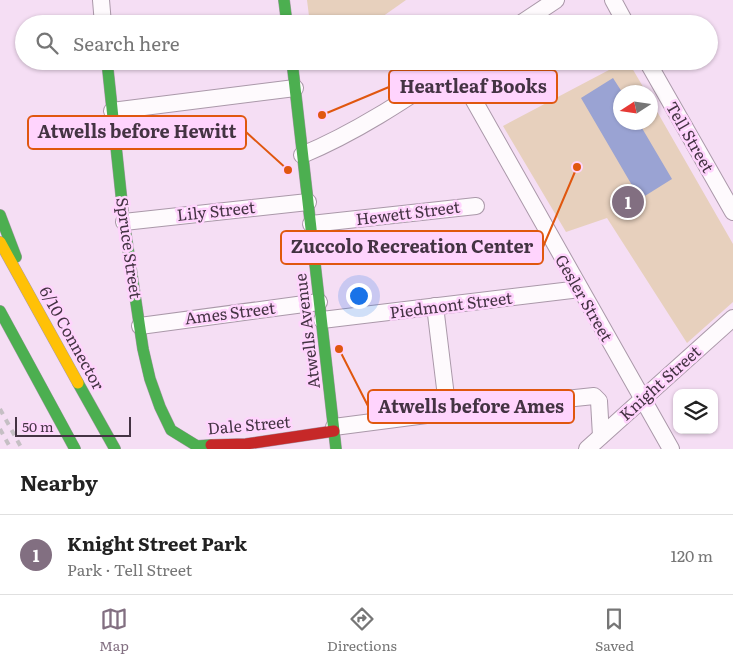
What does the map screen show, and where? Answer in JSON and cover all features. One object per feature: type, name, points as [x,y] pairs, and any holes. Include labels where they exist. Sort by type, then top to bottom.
[{"type":"main road","points":[[284,0],[286,15]]},
{"type":"main road","name":"Spruce Street","points":[[108,70],[124,222],[143,349],[150,379],[171,430]]},
{"type":"main road","name":"Atwells Avenue","points":[[293,70],[336,449]]},
{"type":"main road","points":[[0,215],[34,303]]},
{"type":"main road","name":"6/10 Connector","points":[[0,242],[115,449]]},
{"type":"main road","points":[[0,311],[75,449]]},
{"type":"main road","name":"Dale Street","points":[[171,430],[197,446],[220,446],[246,444],[334,429]]},
{"type":"street","points":[[101,0],[102,15]]},
{"type":"street","points":[[613,0],[621,15]]},
{"type":"street","points":[[532,15],[551,1]]},
{"type":"street","points":[[302,154],[322,147],[388,110],[450,70]]},
{"type":"street","name":"Gesler Street","points":[[462,70],[580,289],[671,449]]},
{"type":"street","name":"Tell Street","points":[[653,70],[733,212]]},
{"type":"street","points":[[112,111],[295,88]]},
{"type":"street","name":"Lily Street","points":[[124,222],[308,202]]},
{"type":"street","name":"Hewett Street","points":[[310,224],[476,206]]},
{"type":"street","name":"Piedmont Street","points":[[322,320],[580,289]]},
{"type":"street","name":"Ames Street","points":[[140,326],[320,302]]},
{"type":"street","points":[[435,306],[448,413]]},
{"type":"street","name":"Knight Street","points":[[588,449],[733,318]]},
{"type":"street","points":[[334,429],[448,413],[594,396],[599,401],[601,436]]},
{"type":"shaded area","points":[[307,0],[406,0],[385,15],[309,15]]},
{"type":"shaded area","points":[[609,70],[633,70],[642,85],[613,85],[613,130],[658,130],[658,113],[733,244],[733,302],[687,343],[607,218],[566,232],[503,126]]},
{"type":"water","points":[[613,78],[618,85],[613,85],[613,130],[643,130],[672,179],[640,199],[581,98]]},
{"type":"railway","points":[[0,409],[22,449]]},
{"type":"railway","points":[[0,429],[11,449]]},
{"type":"traffic: fast","points":[[284,0],[286,15]]},
{"type":"traffic: fast","points":[[108,70],[124,222],[143,349],[150,379],[171,430],[197,446],[211,445]]},
{"type":"traffic: fast","points":[[293,70],[336,449]]},
{"type":"traffic: fast","points":[[0,215],[16,257]]},
{"type":"traffic: fast","points":[[0,311],[75,449]]},
{"type":"traffic: fast","points":[[78,383],[115,449]]},
{"type":"traffic: slow","points":[[0,242],[78,383]]},
{"type":"traffic: jam","points":[[211,445],[246,444],[334,431]]},
{"type":"place","name":"Heartleaf Books","points":[[322,115]]},
{"type":"place","name":"Zuccolo Recreation Center","points":[[577,167]]},
{"type":"place","name":"Atwells before Hewitt","points":[[288,170]]},
{"type":"place","name":"Knight Street Park","points":[[628,202]]},
{"type":"place","name":"Atwells before Ames","points":[[339,349]]}]
